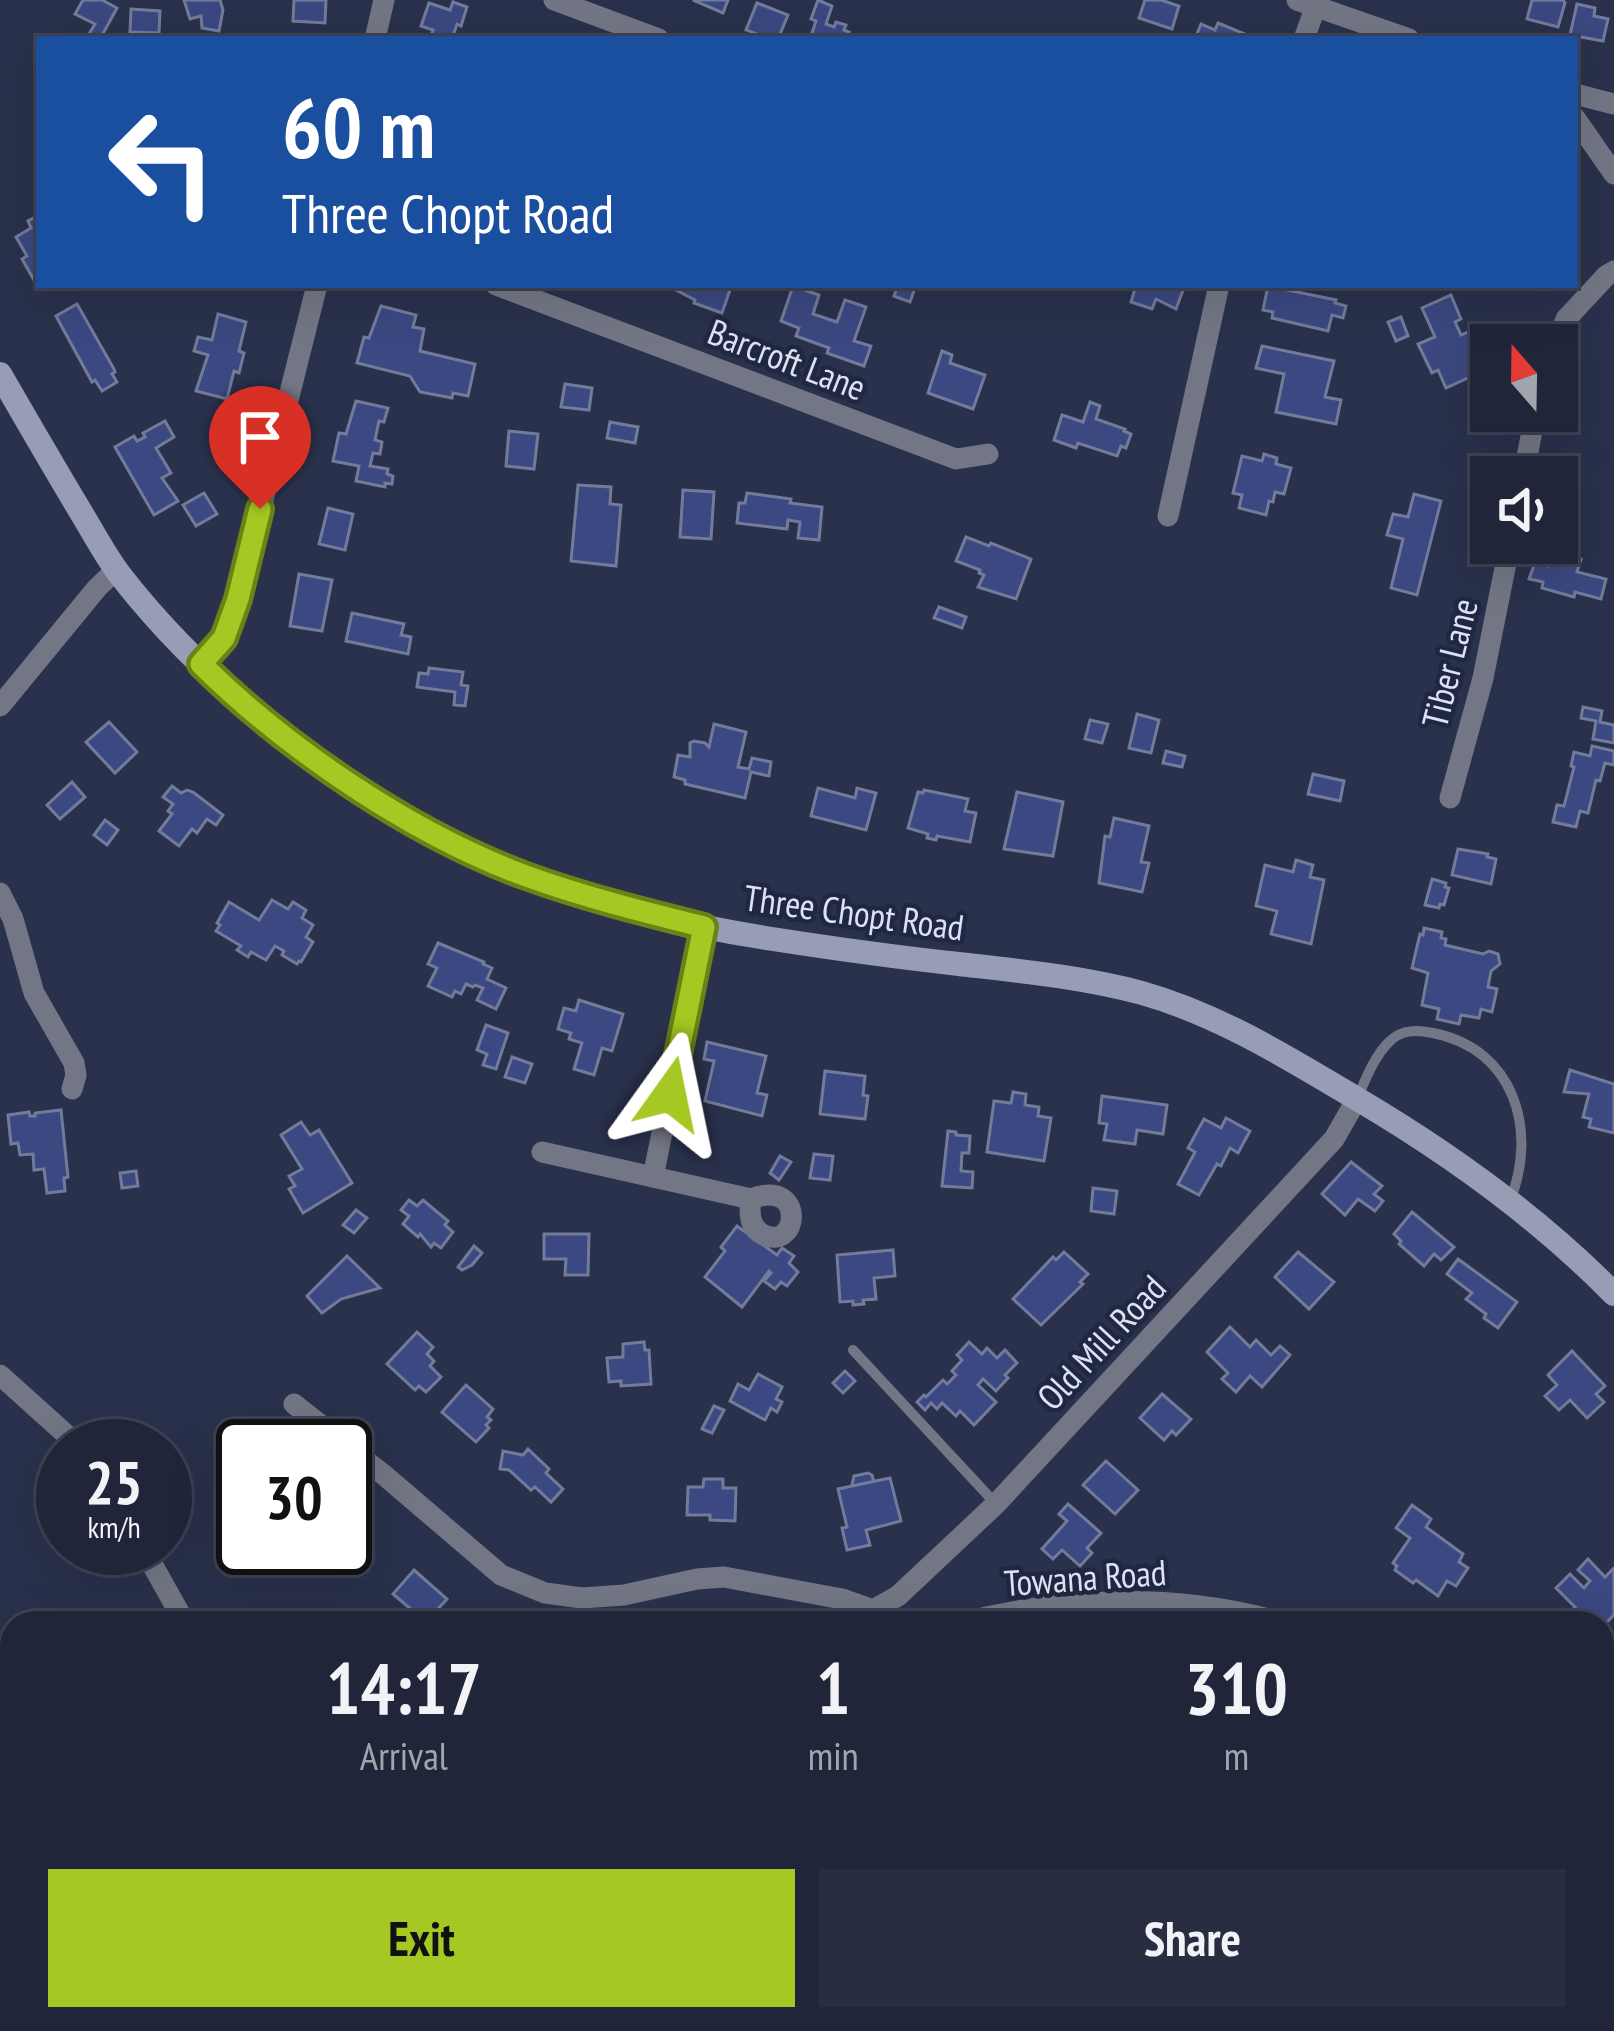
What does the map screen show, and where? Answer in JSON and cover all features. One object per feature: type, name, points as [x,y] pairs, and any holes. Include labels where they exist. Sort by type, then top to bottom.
[{"type":"main road","name":"Three Chopt Road","points":[[0,374],[116,570],[201,664],[240,702],[299,747],[451,842],[584,896],[704,927],[1058,977],[1143,994],[1230,1027],[1399,1123],[1510,1201],[1614,1294]]},
{"type":"street","points":[[376,36],[384,0]]},
{"type":"street","points":[[554,0],[651,36]]},
{"type":"street","points":[[1304,36],[1310,2],[1401,36]]},
{"type":"street","points":[[1578,95],[1614,104]]},
{"type":"street","points":[[1578,122],[1614,175]]},
{"type":"street","points":[[1564,324],[1614,271]]},
{"type":"street","points":[[201,664],[224,638],[238,599],[316,288]]},
{"type":"street","name":"Barcroft Lane","points":[[504,288],[956,458],[988,454]]},
{"type":"street","points":[[1168,515],[1218,288]]},
{"type":"street","name":"Tiber Lane","points":[[1450,798],[1483,677],[1506,564]]},
{"type":"street","points":[[0,706],[116,570]]},
{"type":"street","points":[[0,893],[13,919],[34,993],[74,1063],[72,1089]]},
{"type":"street","points":[[653,1177],[704,927]]},
{"type":"street","name":"Old Mill Road","points":[[880,1611],[995,1504],[1334,1139],[1357,1099]]},
{"type":"street","points":[[542,1152],[751,1199]]},
{"type":"street","points":[[0,1375],[49,1419]]},
{"type":"street","name":"Old Mill Road","points":[[294,1404],[501,1575],[545,1593],[582,1598],[625,1595],[724,1577],[842,1599],[863,1611]]},
{"type":"street","points":[[158,1575],[178,1611]]},
{"type":"street","name":"Towana Road","points":[[1014,1611],[1120,1601],[1231,1611]]},
{"type":"lane","points":[[1357,1099],[1387,1042],[1400,1033],[1438,1034],[1477,1048],[1505,1084],[1522,1125],[1522,1161],[1510,1201]]},
{"type":"lane","points":[[853,1349],[995,1504]]},
{"type":"building","points":[[83,0],[102,0],[117,8],[102,36],[89,34],[95,24],[75,14]]},
{"type":"building","points":[[184,0],[220,0],[219,31],[202,28],[201,16],[190,19]]},
{"type":"building","points":[[294,0],[326,0],[325,23],[293,21]]},
{"type":"building","points":[[693,0],[728,0],[723,13]]},
{"type":"building","points":[[818,0],[832,6],[826,24],[846,25],[844,30],[849,32],[847,36],[811,36],[816,21],[811,19]]},
{"type":"building","points":[[1145,0],[1179,6],[1172,29],[1139,18]]},
{"type":"building","points":[[1532,0],[1563,0],[1558,27],[1527,19]]},
{"type":"building","points":[[453,2],[467,7],[453,36],[431,36],[433,30],[421,26],[429,3],[450,10]]},
{"type":"building","points":[[757,3],[788,15],[779,36],[746,30]]},
{"type":"building","points":[[1577,4],[1595,8],[1594,16],[1608,19],[1603,41],[1570,35]]},
{"type":"building","points":[[131,9],[160,11],[159,33],[130,32]]},
{"type":"building","points":[[1218,23],[1245,34],[1196,36],[1201,24],[1215,30]]},
{"type":"building","points":[[36,217],[34,280],[16,237],[31,228],[28,221]]},
{"type":"building","points":[[672,288],[731,288],[722,313]]},
{"type":"building","points":[[792,288],[819,295],[813,314],[837,322],[845,300],[866,307],[854,341],[871,346],[864,366],[827,353],[829,348],[796,336],[799,328],[781,321]]},
{"type":"building","points":[[897,288],[915,288],[910,302],[894,296]]},
{"type":"building","points":[[1135,288],[1184,288],[1176,309],[1156,299],[1152,309],[1131,302]]},
{"type":"building","points":[[1268,288],[1336,300],[1346,306],[1343,318],[1332,315],[1328,331],[1272,318],[1273,312],[1263,310]]},
{"type":"building","points":[[1451,295],[1461,319],[1455,322],[1461,335],[1470,331],[1470,377],[1446,388],[1438,370],[1432,373],[1418,344],[1435,337],[1422,308]]},
{"type":"building","points":[[77,304],[115,372],[117,382],[102,391],[92,382],[56,316]]},
{"type":"building","points":[[381,306],[416,315],[413,327],[424,329],[420,351],[475,364],[468,396],[420,392],[410,376],[357,363],[364,337],[369,338]]},
{"type":"building","points":[[218,314],[246,322],[239,351],[244,353],[227,399],[196,391],[208,355],[194,351],[198,337],[212,340]]},
{"type":"building","points":[[1401,317],[1408,336],[1396,341],[1388,322]]},
{"type":"building","points":[[1262,346],[1334,361],[1325,397],[1341,400],[1336,424],[1276,412],[1284,374],[1256,368]]},
{"type":"building","points":[[942,351],[952,355],[950,363],[985,375],[973,409],[928,393]]},
{"type":"building","points":[[565,384],[592,388],[589,410],[561,407]]},
{"type":"building","points":[[356,401],[388,408],[375,440],[382,442],[380,454],[373,453],[370,466],[388,469],[387,474],[393,476],[392,484],[385,483],[385,487],[356,481],[359,466],[333,461],[339,433],[346,434]]},
{"type":"building","points":[[1090,402],[1100,406],[1096,419],[1131,434],[1117,456],[1054,440],[1062,415],[1083,422]]},
{"type":"building","points":[[165,421],[174,437],[156,448],[171,473],[162,478],[178,501],[154,515],[115,447],[134,436],[137,441],[145,437],[143,433]]},
{"type":"building","points":[[610,422],[638,427],[635,443],[607,438]]},
{"type":"building","points":[[509,431],[538,434],[534,469],[506,466]]},
{"type":"building","points":[[1264,454],[1291,468],[1284,494],[1275,492],[1266,515],[1239,508],[1242,495],[1233,493],[1242,456],[1262,461]]},
{"type":"building","points":[[578,485],[611,487],[610,504],[621,505],[616,566],[571,561]]},
{"type":"building","points":[[683,490],[714,492],[711,539],[680,537]]},
{"type":"building","points":[[204,493],[217,514],[196,526],[183,505]]},
{"type":"building","points":[[747,493],[822,507],[819,540],[798,538],[800,522],[788,520],[787,529],[737,523],[739,503],[745,503]]},
{"type":"building","points":[[1414,494],[1441,501],[1417,595],[1391,588],[1403,539],[1387,535],[1393,514],[1408,517]]},
{"type":"building","points":[[328,508],[353,514],[345,550],[319,544]]},
{"type":"building","points":[[966,537],[1031,559],[1016,599],[978,587],[984,575],[980,570],[956,561]]},
{"type":"building","points":[[1581,559],[1577,572],[1606,579],[1601,599],[1575,592],[1574,597],[1529,579],[1535,564],[1578,564]]},
{"type":"building","points":[[299,574],[332,580],[322,631],[290,626]]},
{"type":"building","points":[[939,607],[966,617],[962,628],[934,618]]},
{"type":"building","points":[[352,613],[404,624],[401,635],[411,637],[408,654],[346,641]]},
{"type":"building","points":[[429,668],[463,672],[461,685],[468,686],[465,706],[454,705],[455,692],[417,687],[419,673],[428,674]]},
{"type":"building","points":[[1583,707],[1602,711],[1600,722],[1614,725],[1614,743],[1593,739],[1596,721],[1581,718]]},
{"type":"building","points":[[1137,714],[1159,720],[1151,753],[1129,748]]},
{"type":"building","points":[[1090,720],[1108,724],[1102,743],[1085,739]]},
{"type":"building","points":[[109,722],[137,752],[115,773],[86,742]]},
{"type":"building","points":[[714,724],[746,732],[738,767],[749,769],[752,758],[771,762],[769,776],[751,772],[745,798],[674,777],[678,755],[690,757],[694,741],[709,747]]},
{"type":"building","points":[[1592,746],[1614,751],[1614,765],[1605,763],[1588,813],[1580,811],[1576,827],[1553,822],[1557,805],[1564,806],[1574,752],[1590,756]]},
{"type":"building","points":[[1166,751],[1185,756],[1182,767],[1163,763]]},
{"type":"building","points":[[1313,774],[1344,781],[1340,801],[1308,794]]},
{"type":"building","points":[[72,782],[85,797],[60,819],[47,805]]},
{"type":"building","points":[[172,786],[181,793],[193,792],[223,815],[216,825],[207,819],[197,833],[192,829],[179,846],[159,831],[172,814],[168,811],[173,804],[163,797]]},
{"type":"building","points":[[818,788],[855,798],[857,788],[876,793],[866,830],[811,816]]},
{"type":"building","points":[[918,792],[968,799],[965,811],[976,813],[970,842],[927,838],[928,834],[908,828]]},
{"type":"building","points":[[1017,792],[1063,802],[1053,856],[1004,849]]},
{"type":"building","points":[[1114,818],[1149,826],[1141,862],[1149,863],[1142,892],[1099,883],[1105,836],[1110,837]]},
{"type":"building","points":[[105,820],[118,830],[107,845],[94,835]]},
{"type":"building","points":[[1458,849],[1496,859],[1491,884],[1452,875]]},
{"type":"building","points":[[1296,860],[1313,865],[1310,877],[1324,880],[1311,944],[1271,934],[1277,911],[1256,906],[1265,865],[1293,872]]},
{"type":"building","points":[[1432,879],[1449,888],[1439,908],[1425,905]]},
{"type":"building","points":[[272,900],[288,909],[293,902],[306,910],[302,918],[313,925],[306,937],[313,942],[297,964],[275,946],[266,960],[251,952],[248,957],[237,950],[241,946],[216,931],[229,902],[259,920]]},
{"type":"building","points":[[1424,928],[1442,932],[1445,945],[1498,954],[1500,964],[1491,971],[1488,987],[1497,989],[1492,1012],[1481,1009],[1479,1018],[1461,1015],[1459,1024],[1437,1019],[1439,1009],[1422,1005],[1428,973],[1412,968]]},
{"type":"building","points":[[438,943],[492,968],[487,979],[506,988],[496,1009],[477,1000],[483,988],[475,985],[466,984],[461,994],[455,991],[452,997],[428,986],[437,968],[428,964]]},
{"type":"building","points":[[579,1000],[623,1014],[612,1051],[602,1048],[594,1075],[574,1069],[582,1043],[558,1029],[564,1008],[576,1011]]},
{"type":"building","points":[[486,1025],[508,1033],[496,1069],[483,1065],[487,1054],[477,1050]]},
{"type":"building","points":[[707,1042],[766,1056],[757,1093],[767,1095],[762,1116],[705,1101],[714,1061],[704,1059]]},
{"type":"building","points":[[512,1057],[532,1064],[525,1083],[505,1077]]},
{"type":"building","points":[[1570,1070],[1614,1084],[1614,1133],[1589,1127],[1591,1119],[1583,1117],[1589,1094],[1564,1092]]},
{"type":"building","points":[[825,1071],[865,1076],[865,1119],[820,1114]]},
{"type":"building","points":[[1013,1092],[1026,1094],[1025,1105],[1039,1107],[1038,1116],[1051,1118],[1044,1161],[987,1152],[994,1101],[1011,1103]]},
{"type":"building","points":[[1102,1096],[1167,1105],[1163,1134],[1137,1130],[1135,1144],[1104,1140],[1107,1124],[1099,1123]]},
{"type":"building","points":[[61,1110],[68,1177],[64,1178],[65,1191],[47,1193],[44,1169],[34,1170],[33,1154],[20,1155],[18,1143],[11,1144],[8,1115]]},
{"type":"building","points":[[1226,1118],[1250,1131],[1238,1153],[1230,1148],[1199,1195],[1178,1184],[1195,1152],[1188,1148],[1204,1119],[1221,1128]]},
{"type":"building","points":[[301,1122],[310,1135],[319,1130],[352,1183],[303,1213],[289,1189],[295,1186],[289,1176],[302,1169],[281,1135]]},
{"type":"building","points":[[948,1131],[970,1136],[961,1171],[973,1172],[972,1188],[942,1186]]},
{"type":"building","points":[[814,1154],[833,1156],[830,1180],[810,1178]]},
{"type":"building","points":[[780,1156],[791,1162],[779,1180],[770,1173]]},
{"type":"building","points":[[1351,1162],[1382,1186],[1374,1194],[1383,1201],[1375,1211],[1358,1199],[1345,1215],[1322,1194]]},
{"type":"building","points":[[136,1171],[138,1186],[122,1188],[120,1173]]},
{"type":"building","points":[[1093,1188],[1117,1191],[1114,1214],[1091,1211]]},
{"type":"building","points":[[409,1200],[417,1206],[423,1200],[448,1221],[445,1225],[453,1232],[441,1248],[434,1243],[431,1247],[403,1224],[409,1216],[401,1210]]},
{"type":"building","points":[[356,1210],[367,1218],[354,1233],[343,1225]]},
{"type":"building","points":[[1412,1212],[1454,1247],[1441,1260],[1434,1254],[1424,1266],[1399,1244],[1394,1234]]},
{"type":"building","points":[[737,1226],[777,1255],[782,1248],[794,1256],[789,1263],[798,1272],[787,1286],[781,1282],[775,1289],[764,1281],[769,1271],[742,1307],[705,1277]]},
{"type":"building","points":[[544,1234],[589,1234],[588,1275],[565,1275],[566,1259],[544,1259]]},
{"type":"building","points":[[474,1246],[482,1253],[462,1270],[458,1267]]},
{"type":"building","points":[[893,1250],[895,1276],[874,1278],[876,1299],[853,1305],[853,1301],[840,1302],[837,1255]]},
{"type":"building","points":[[1064,1252],[1088,1274],[1041,1325],[1013,1299],[1053,1257],[1056,1260]]},
{"type":"building","points":[[1298,1252],[1334,1282],[1309,1309],[1275,1277]]},
{"type":"building","points":[[347,1256],[380,1288],[341,1299],[322,1313],[307,1296]]},
{"type":"building","points":[[1458,1259],[1517,1302],[1498,1328],[1466,1299],[1472,1293],[1447,1274]]},
{"type":"building","points":[[1230,1327],[1250,1347],[1256,1340],[1271,1355],[1280,1346],[1290,1355],[1262,1387],[1250,1376],[1236,1392],[1222,1379],[1228,1373],[1207,1352]]},
{"type":"building","points":[[417,1332],[433,1347],[427,1354],[434,1361],[430,1366],[441,1377],[426,1392],[419,1386],[415,1390],[387,1364]]},
{"type":"building","points":[[644,1342],[649,1350],[651,1384],[609,1382],[607,1358],[623,1357],[623,1344]]},
{"type":"building","points":[[969,1342],[982,1354],[987,1348],[997,1358],[1005,1350],[1017,1363],[996,1391],[983,1379],[978,1385],[996,1402],[974,1425],[960,1411],[956,1416],[942,1403],[937,1409],[931,1403],[925,1410],[917,1402],[956,1375],[952,1371],[962,1360],[957,1355]]},
{"type":"building","points":[[1572,1351],[1605,1386],[1596,1394],[1604,1402],[1587,1418],[1570,1400],[1559,1410],[1545,1396],[1557,1385],[1548,1375]]},
{"type":"building","points":[[845,1371],[855,1381],[843,1393],[833,1383]]},
{"type":"building","points":[[758,1374],[782,1387],[777,1412],[771,1408],[765,1420],[730,1401],[738,1384],[749,1390]]},
{"type":"building","points":[[466,1385],[493,1409],[487,1417],[489,1428],[476,1442],[442,1412]]},
{"type":"building","points":[[1162,1394],[1191,1419],[1164,1440],[1140,1418]]},
{"type":"building","points":[[714,1406],[724,1410],[712,1433],[702,1429]]},
{"type":"building","points":[[528,1449],[563,1489],[551,1502],[509,1470],[500,1469],[503,1451],[523,1455]]},
{"type":"building","points":[[1106,1461],[1138,1490],[1115,1514],[1083,1485]]},
{"type":"building","points":[[868,1473],[874,1482],[852,1485],[854,1476]]},
{"type":"building","points":[[890,1478],[901,1521],[866,1530],[870,1545],[847,1550],[838,1489]]},
{"type":"building","points":[[704,1479],[723,1479],[723,1488],[736,1488],[735,1521],[687,1515],[688,1487],[703,1487]]},
{"type":"building","points":[[1068,1504],[1101,1533],[1087,1548],[1092,1553],[1080,1566],[1062,1550],[1053,1559],[1042,1549],[1067,1521],[1059,1514]]},
{"type":"building","points":[[1412,1505],[1431,1519],[1426,1527],[1463,1554],[1459,1562],[1468,1568],[1456,1586],[1447,1581],[1438,1596],[1395,1570],[1393,1563],[1410,1538],[1396,1528]]},
{"type":"building","points":[[1588,1559],[1605,1577],[1614,1568],[1614,1611],[1571,1611],[1575,1607],[1556,1588],[1570,1574],[1584,1588],[1590,1581],[1578,1570]]},
{"type":"building","points":[[414,1570],[447,1599],[436,1611],[413,1611],[393,1594]]},
{"type":"route","points":[[260,509],[224,638],[201,664],[285,737],[365,792],[451,842],[584,896],[704,927],[670,1094]]}]
